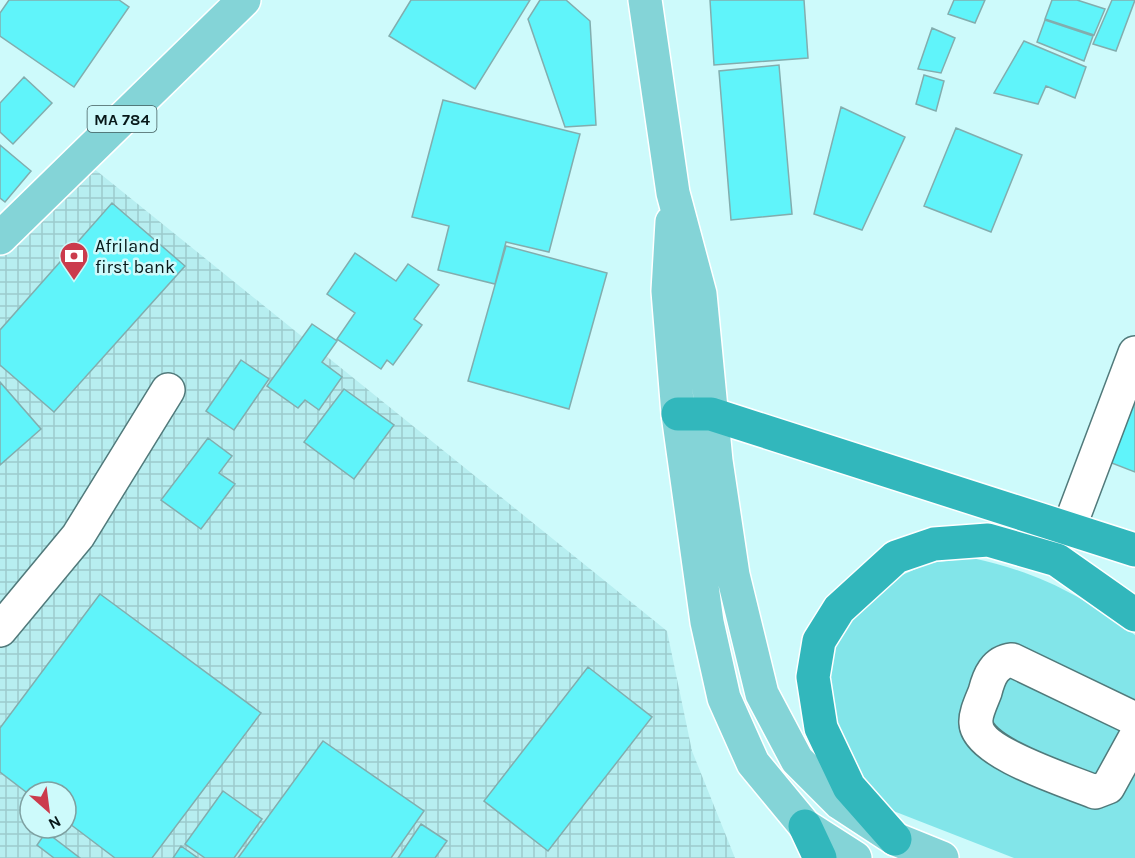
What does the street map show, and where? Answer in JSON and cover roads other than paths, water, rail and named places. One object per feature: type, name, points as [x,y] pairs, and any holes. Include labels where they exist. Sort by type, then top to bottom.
[{"type":"highway","points":[[678,414],[711,414],[1135,550]]},
{"type":"highway","points":[[895,839],[849,787],[821,728],[813,677],[819,641],[839,609],[896,557],[934,544],[988,540],[1057,560],[1135,615]]},
{"type":"highway","points":[[805,826],[820,858]]},
{"type":"main road","name":"MA 784","points":[[0,238],[244,0]]},
{"type":"main road","points":[[645,0],[674,193],[700,294],[716,461],[733,575],[762,694],[797,760],[840,803],[895,839],[942,858]]},
{"type":"main road","points":[[674,193],[668,291],[678,414],[707,622],[724,698],[753,763],[805,826],[855,858]]},
{"type":"street","points":[[1069,528],[1135,353]]},
{"type":"street","points":[[0,630],[78,536],[168,390]]},
{"type":"street","points":[[1135,719],[1012,660],[1003,661],[990,675],[976,722],[981,737],[996,750],[1095,792],[1108,787],[1135,738]]},
{"type":"place","name":"Afriland first bank","points":[[74,282]]}]
